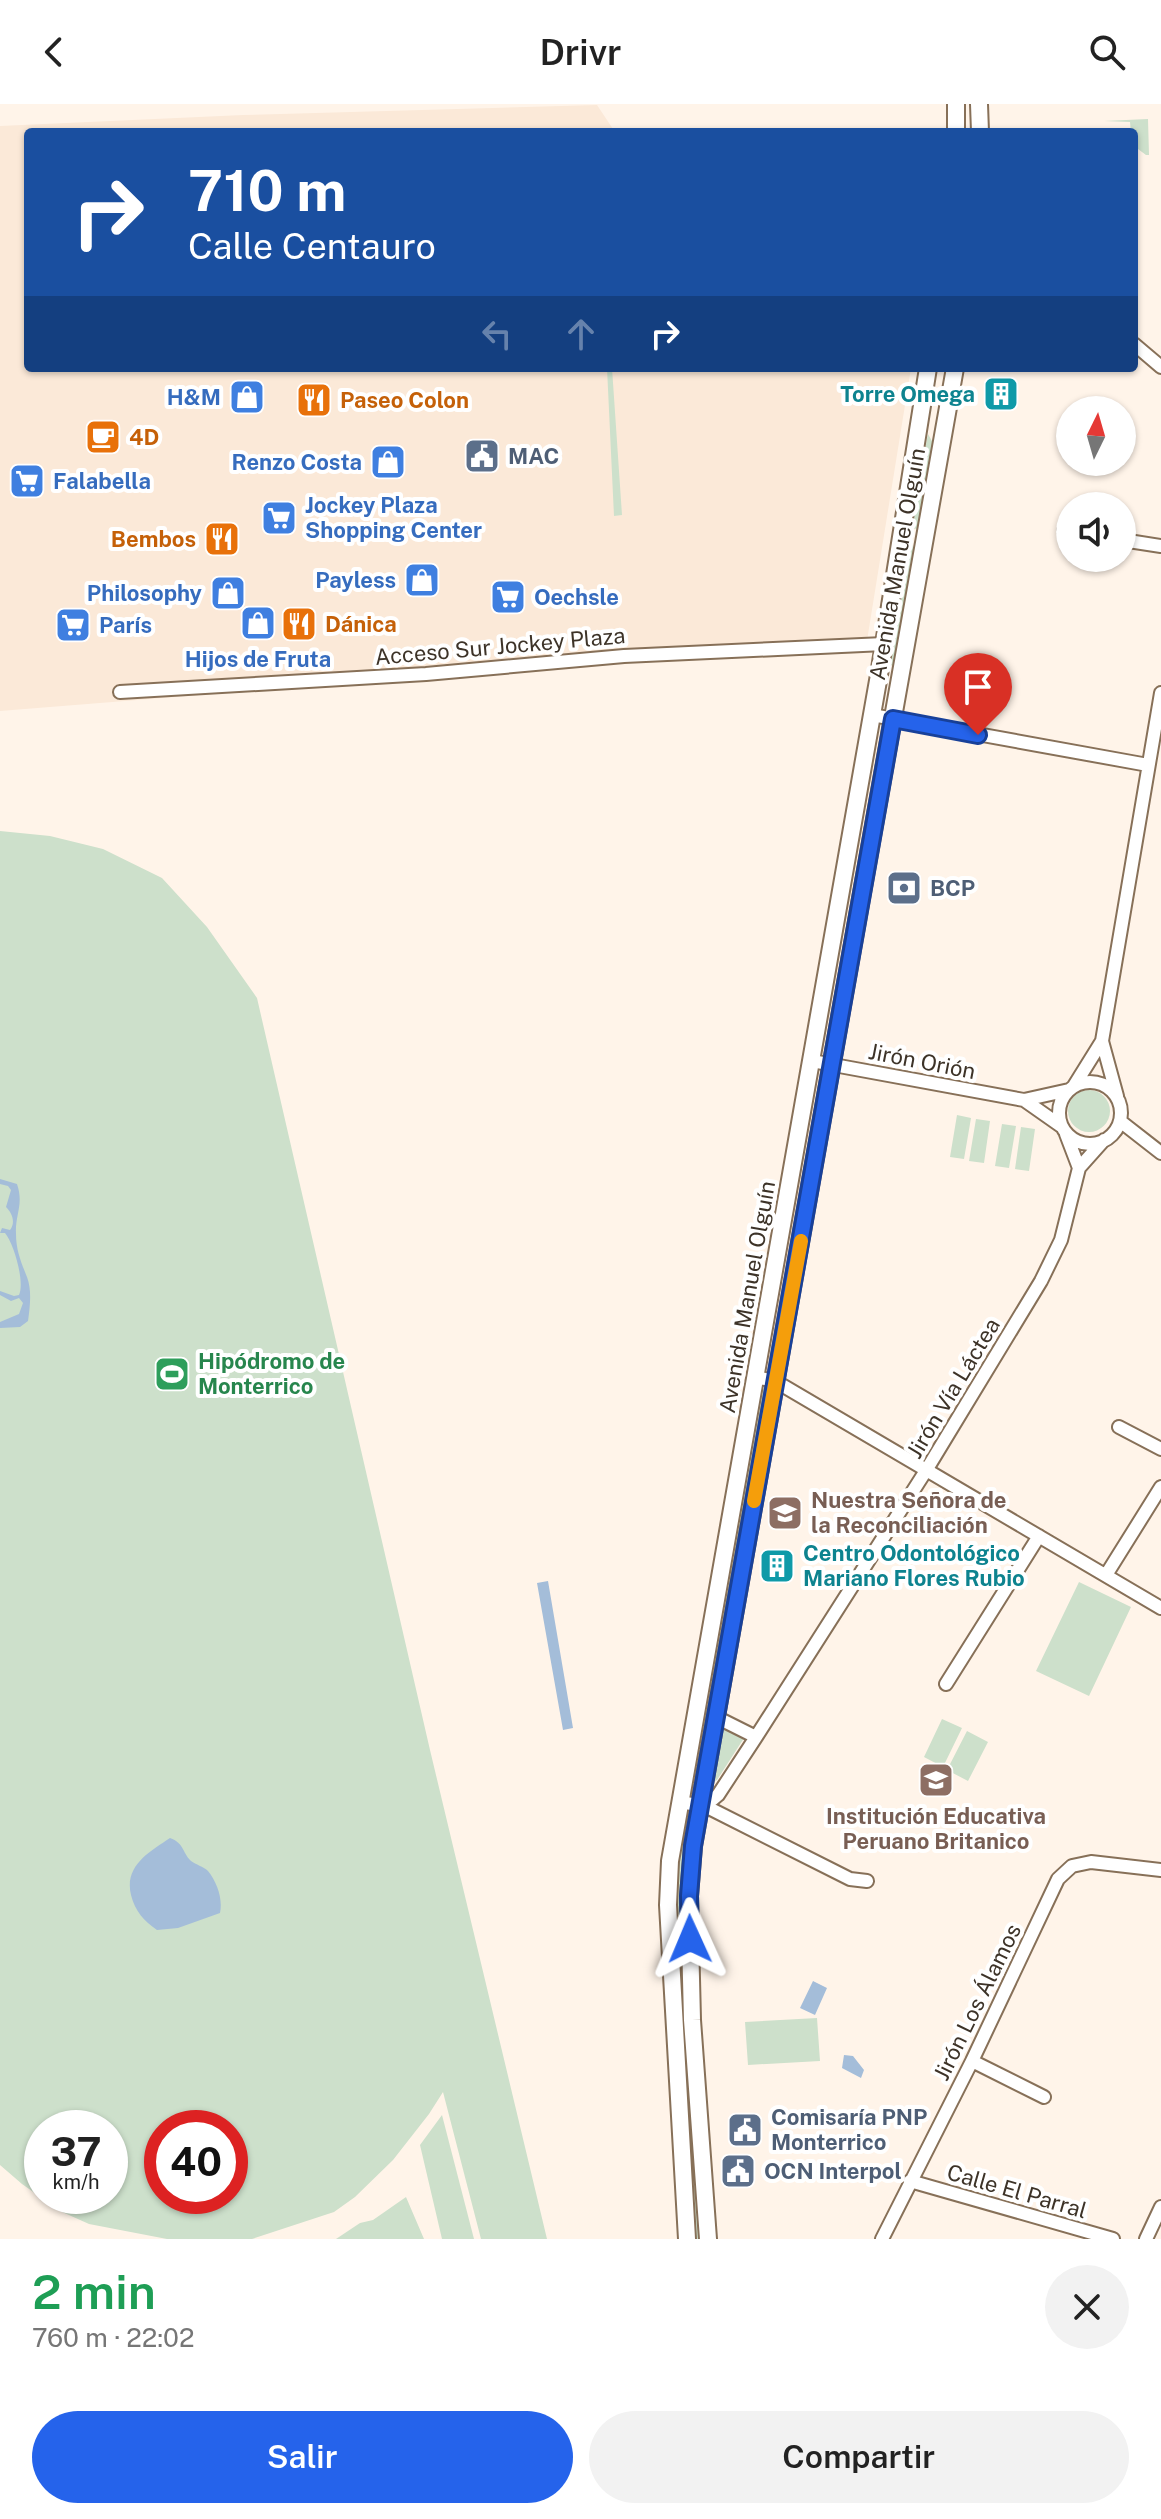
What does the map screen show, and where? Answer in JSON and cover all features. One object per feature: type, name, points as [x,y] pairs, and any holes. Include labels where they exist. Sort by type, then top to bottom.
[{"type":"street","points":[[956,104],[956,128]]},
{"type":"street","points":[[979,104],[980,128]]},
{"type":"street","points":[[1138,347],[1161,367]]},
{"type":"street","name":"Avenida Manuel Olguín","points":[[687,2239],[668,1905],[670,1861],[879,675],[927,372]]},
{"type":"street","name":"Avenida Manuel Olguín","points":[[708,2239],[692,2020],[691,1864],[954,372]]},
{"type":"street","points":[[1136,542],[1161,546]]},
{"type":"street","name":"Acceso Sur Jockey Plaza","points":[[120,692],[426,674],[624,656],[884,644]]},
{"type":"street","points":[[879,675],[900,677]]},
{"type":"street","points":[[1079,1168],[1059,1119],[1060,1103],[1102,1041],[1161,693]]},
{"type":"street","points":[[872,715],[1148,765]]},
{"type":"street","points":[[1063,1129],[1078,1142],[1096,1143],[1114,1132],[1120,1121],[1120,1106],[1102,1041]]},
{"type":"street","name":"Jirón Orión","points":[[812,1061],[1024,1100],[1071,1088]]},
{"type":"street","points":[[1071,1088],[1093,1082],[1111,1091],[1117,1098]]},
{"type":"street","name":"Jirón Orión","points":[[1024,1100],[1063,1129]]},
{"type":"street","points":[[1120,1121],[1161,1153]]},
{"type":"street","name":"Jirón Vía Láctea","points":[[703,1806],[718,1795],[756,1737],[927,1469],[1041,1281],[1061,1240],[1079,1168],[1104,1140]]},
{"type":"street","points":[[755,1377],[775,1381],[1161,1608]]},
{"type":"street","points":[[1119,1427],[1161,1449]]},
{"type":"street","points":[[1106,1575],[1161,1487]]},
{"type":"street","points":[[946,1684],[1039,1536]]},
{"type":"street","points":[[716,1717],[756,1737]]},
{"type":"street","points":[[679,1802],[703,1806],[850,1879],[867,1881]]},
{"type":"street","name":"Jirón Los Álamos","points":[[882,2239],[972,2061],[1058,1879],[1072,1866],[1091,1862],[1161,1870]]},
{"type":"street","points":[[674,2022],[692,2020]]},
{"type":"street","points":[[972,2061],[1044,2097]]},
{"type":"street","name":"Calle El Parral","points":[[910,2181],[1113,2239]]},
{"type":"street","points":[[1146,2239],[1161,2207]]},
{"type":"shaded area","points":[[597,105],[612,128],[24,128],[24,372],[910,372],[865,653],[637,660],[0,711],[0,126],[243,115]]},
{"type":"green space","points":[[1148,119],[1149,155],[1138,149],[1138,128],[1131,128],[1130,122],[1104,121]]},
{"type":"green space","points":[[607,372],[612,372],[622,515],[614,516]]},
{"type":"green space","points":[[928,434],[933,443],[918,529],[910,528]]},
{"type":"green space","points":[[909,538],[914,558],[895,666],[885,664]]},
{"type":"green space","name":"Hipódromo de Monterrico","points":[[0,831],[50,836],[103,849],[162,878],[207,927],[257,998],[430,1750],[547,2239],[481,2239],[443,2092],[393,2160],[355,2197],[334,2212],[252,2239],[167,2239],[89,2224],[67,2214],[128,2214],[128,2110],[24,2110],[24,2185],[0,2165]]},
{"type":"green space","points":[[1089,1090],[1104,1096],[1110,1111],[1104,1126],[1089,1132],[1074,1126],[1068,1111],[1074,1096]]},
{"type":"green space","points":[[957,1115],[971,1118],[964,1159],[950,1157]]},
{"type":"green space","points":[[976,1119],[990,1121],[984,1163],[969,1161]]},
{"type":"green space","points":[[1002,1124],[1016,1126],[1009,1168],[995,1166]]},
{"type":"green space","points":[[1021,1127],[1035,1129],[1029,1171],[1015,1169]]},
{"type":"green space","points":[[757,1386],[769,1390],[699,1779],[690,1777]]},
{"type":"green space","points":[[1079,1582],[1131,1607],[1089,1696],[1036,1671]]},
{"type":"green space","points":[[942,1719],[962,1728],[943,1767],[924,1757]]},
{"type":"green space","points":[[722,1727],[744,1738],[713,1782]]},
{"type":"green space","points":[[967,1731],[988,1742],[968,1781],[947,1770]]},
{"type":"green space","points":[[684,1812],[692,1821],[685,2010],[678,2011],[672,1901]]},
{"type":"green space","points":[[817,2018],[820,2061],[748,2065],[745,2022]]},
{"type":"green space","points":[[688,2028],[702,2239],[691,2239],[678,2029]]},
{"type":"green space","points":[[442,2115],[474,2239],[442,2239],[420,2145]]},
{"type":"green space","points":[[406,2197],[424,2239],[336,2239],[360,2223],[373,2220]]},
{"type":"water","points":[[0,1179],[17,1184],[19,1191],[16,1240],[29,1282],[30,1299],[28,1321],[20,1327],[0,1328],[0,1322],[19,1314],[23,1303],[19,1298],[11,1301],[0,1295],[0,1291],[19,1295],[21,1281],[12,1246],[5,1233],[0,1233],[2,1228],[10,1230],[13,1221],[6,1207],[11,1190],[0,1184]]},
{"type":"water","points":[[548,1581],[573,1728],[563,1730],[537,1583]]},
{"type":"water","points":[[170,1838],[180,1845],[191,1861],[211,1875],[217,1885],[221,1908],[220,1913],[178,1928],[157,1930],[144,1919],[133,1901],[131,1876],[140,1861]]},
{"type":"water","points":[[813,1981],[827,1988],[815,2015],[800,2008]]},
{"type":"water","points":[[844,2055],[853,2056],[864,2070],[861,2078],[842,2068]]},
{"type":"slow traffic","points":[[754,1501],[801,1241]]},
{"type":"place","name":"Torre Omega","points":[[1001,394]]},
{"type":"place","name":"H&M","points":[[247,397]]},
{"type":"place","name":"Paseo Colon","points":[[314,400]]},
{"type":"place","name":"4D","points":[[103,437]]},
{"type":"place","name":"MAC","points":[[482,456]]},
{"type":"place","name":"Renzo Costa","points":[[388,462]]},
{"type":"place","name":"Falabella","points":[[27,481]]},
{"type":"place","name":"Jockey Plaza Shopping Center","points":[[279,518]]},
{"type":"place","name":"Bembos","points":[[222,539]]},
{"type":"place","name":"Payless","points":[[422,580]]},
{"type":"place","name":"Philosophy","points":[[228,593]]},
{"type":"place","name":"Oechsle","points":[[508,597]]},
{"type":"place","name":"Hijos de Fruta","points":[[258,623]]},
{"type":"place","name":"Dánica","points":[[299,624]]},
{"type":"place","name":"París","points":[[73,625]]},
{"type":"place","name":"BCP","points":[[904,888]]},
{"type":"place","name":"Hipódromo de Monterrico","points":[[172,1374]]},
{"type":"place","name":"Nuestra Señora de la Reconciliación","points":[[785,1513]]},
{"type":"place","name":"Centro Odontológico Mariano Flores Rubio","points":[[777,1566]]},
{"type":"place","name":"Institución Educativa Peruano Britanico","points":[[936,1780]]},
{"type":"place","name":"Comisaría PNP Monterrico","points":[[745,2130]]},
{"type":"place","name":"OCN Interpol","points":[[738,2171]]},
{"type":"route","points":[[690,1939],[693,1846],[893,719],[978,735]]}]
